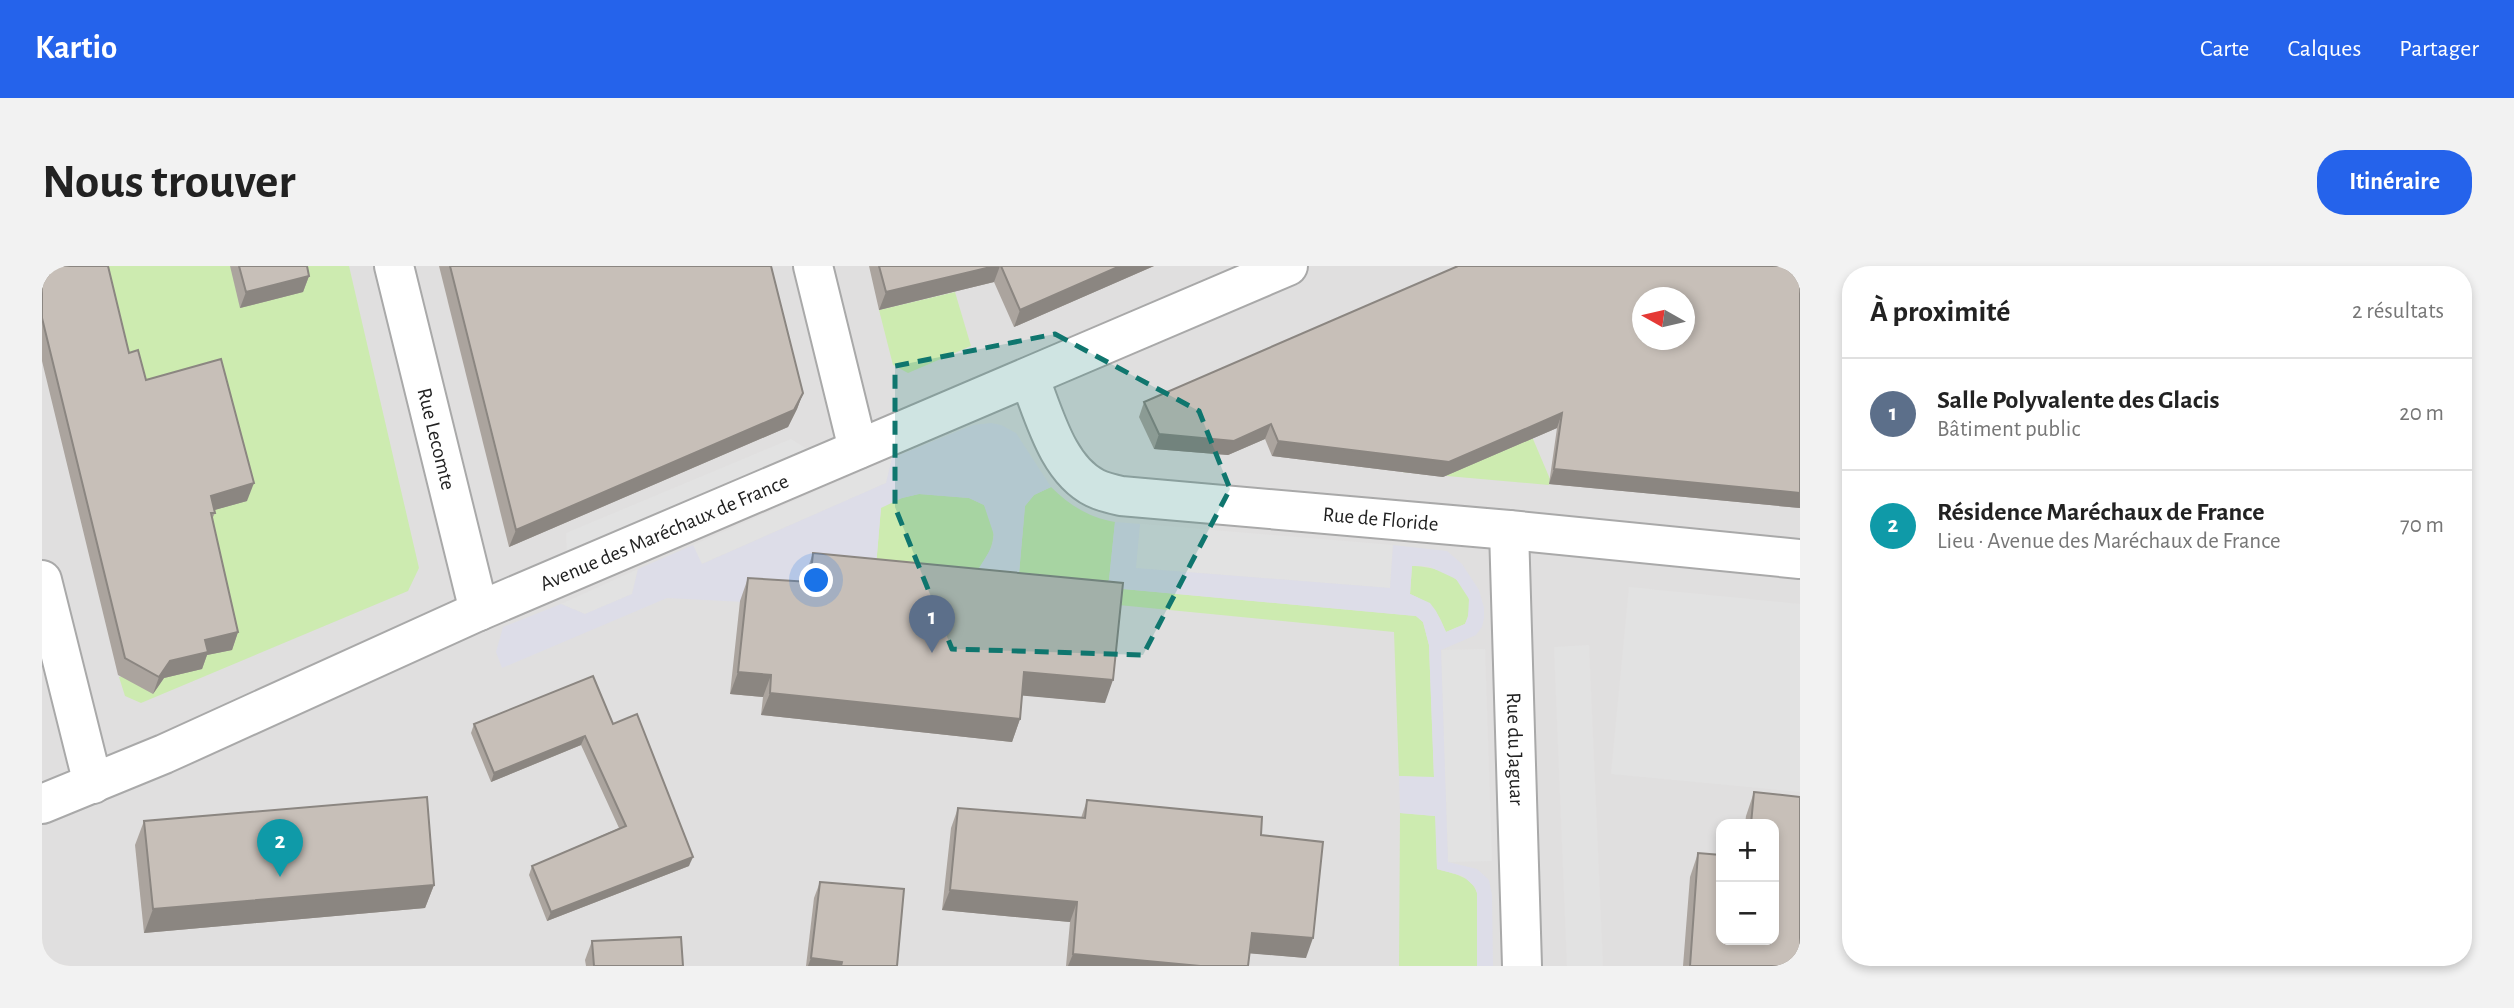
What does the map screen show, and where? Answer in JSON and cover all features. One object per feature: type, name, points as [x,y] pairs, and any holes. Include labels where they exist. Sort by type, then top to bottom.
[{"type":"street","name":"Rue Lecomte","points":[[394,266],[479,611]]},
{"type":"street","points":[[813,266],[858,449]]},
{"type":"street","name":"Avenue des Maréchaux de France","points":[[42,804],[93,784],[479,611],[1288,266]]},
{"type":"street","name":"Rue de Floride","points":[[1029,377],[1056,443],[1071,469],[1095,488],[1132,498],[1509,530],[1800,559]]},
{"type":"street","name":"Rue du Jaguar","points":[[1509,530],[1522,966]]},
{"type":"street","points":[[42,580],[93,784]]},
{"type":"highlighted area","points":[[1055,334],[1199,411],[1230,489],[1143,655],[952,649],[895,507],[895,366]]},
{"type":"shaded area","points":[[42,266],[1800,266],[1800,966],[42,966]]},
{"type":"shaded area","points":[[991,423],[1016,433],[1051,487],[1034,495],[1025,506],[1019,574],[1105,584],[1109,580],[1115,522],[1140,524],[1136,568],[1390,588],[1393,545],[1447,551],[1462,564],[1479,590],[1484,618],[1476,635],[1441,650],[1448,862],[1477,869],[1489,880],[1492,895],[1493,966],[1477,966],[1475,887],[1463,876],[1437,869],[1435,816],[1400,813],[1399,776],[1434,777],[1429,645],[1423,622],[1416,616],[1123,589],[1098,603],[802,605],[667,598],[502,668],[496,652],[503,627],[561,604],[585,614],[632,594],[638,569],[693,545],[702,564],[886,483],[892,458],[973,425]],"holes":[[[919,494],[969,498],[984,505],[994,535],[992,547],[976,573],[876,566],[881,508],[902,498]],[[1412,566],[1428,566],[1456,579],[1469,599],[1465,624],[1446,632],[1430,603],[1410,594]]]},
{"type":"shaded area","points":[[791,439],[807,449],[567,555],[566,533]]},
{"type":"shaded area","points":[[892,458],[886,483],[701,564],[693,545]]},
{"type":"shaded area","points":[[1140,524],[1393,545],[1390,588],[1136,568]]},
{"type":"shaded area","points":[[638,569],[632,594],[585,614],[561,604]]},
{"type":"shaded area","points":[[1629,587],[1800,604],[1800,792],[1611,774]]},
{"type":"shaded area","points":[[1589,645],[1603,966],[1567,966],[1554,647]]},
{"type":"shaded area","points":[[1485,649],[1492,861],[1448,862],[1441,650]]},
{"type":"green space","points":[[98,266],[349,266],[419,568],[408,591],[141,703],[125,696],[119,677],[129,674],[139,420]]},
{"type":"green space","points":[[955,292],[971,346],[908,373],[893,365],[879,310]]},
{"type":"green space","points":[[1516,399],[1550,479],[1549,485],[1402,472],[1388,436]]},
{"type":"green space","points":[[1051,487],[1080,510],[1115,522],[1109,580],[1105,584],[1019,574],[1025,506],[1034,495]]},
{"type":"green space","points":[[919,494],[969,498],[984,505],[992,524],[993,540],[976,573],[876,566],[881,507]]},
{"type":"green space","points":[[1412,566],[1436,570],[1457,580],[1469,598],[1465,624],[1446,632],[1433,608],[1410,594]]},
{"type":"green space","points":[[1123,589],[1416,616],[1423,622],[1429,645],[1434,778],[1399,776],[1394,632],[1098,603]]},
{"type":"green space","points":[[1400,813],[1436,816],[1437,869],[1461,876],[1474,887],[1477,893],[1477,966],[1399,966]]},
{"type":"building","points":[[42,266],[108,266],[129,353],[138,350],[146,380],[221,359],[254,483],[211,496],[215,513],[211,513],[238,632],[205,640],[208,652],[170,661],[159,677],[125,658],[42,318]]},
{"type":"building","points":[[239,266],[307,266],[309,276],[246,292]]},
{"type":"building","points":[[450,266],[771,266],[803,393],[794,410],[516,530]]},
{"type":"building","points":[[879,266],[995,266],[886,292]]},
{"type":"building","points":[[1001,266],[1120,266],[1020,310]]},
{"type":"building","points":[[1458,266],[1800,266],[1800,493],[1554,469],[1562,413],[1449,462],[1278,441],[1271,424],[1234,441],[1159,434],[1144,402]]},
{"type":"building","points":[[813,553],[1123,583],[1113,680],[1024,672],[1020,719],[770,693],[771,675],[738,672],[748,578],[810,582]]},
{"type":"building","points":[[593,676],[613,724],[637,714],[693,857],[551,912],[532,866],[626,826],[585,736],[494,773],[474,724]]},
{"type":"building","points":[[1754,792],[1800,797],[1800,966],[1690,966],[1698,853],[1716,855],[1716,945],[1779,945],[1779,819],[1751,819]]},
{"type":"building","points":[[427,797],[434,885],[153,909],[144,821]]},
{"type":"building","points":[[1087,800],[1262,817],[1261,835],[1323,842],[1313,938],[1252,933],[1248,966],[1200,966],[1073,954],[1077,902],[950,890],[958,808],[1085,818]]},
{"type":"building","points":[[820,882],[904,889],[897,966],[841,966],[842,962],[811,958]]},
{"type":"building","points":[[681,937],[683,966],[594,966],[592,941]]},
{"type":"place","name":"Salle Polyvalente des Glacis","points":[[932,653]]},
{"type":"place","name":"Résidence Maréchaux de France","points":[[280,877]]}]
